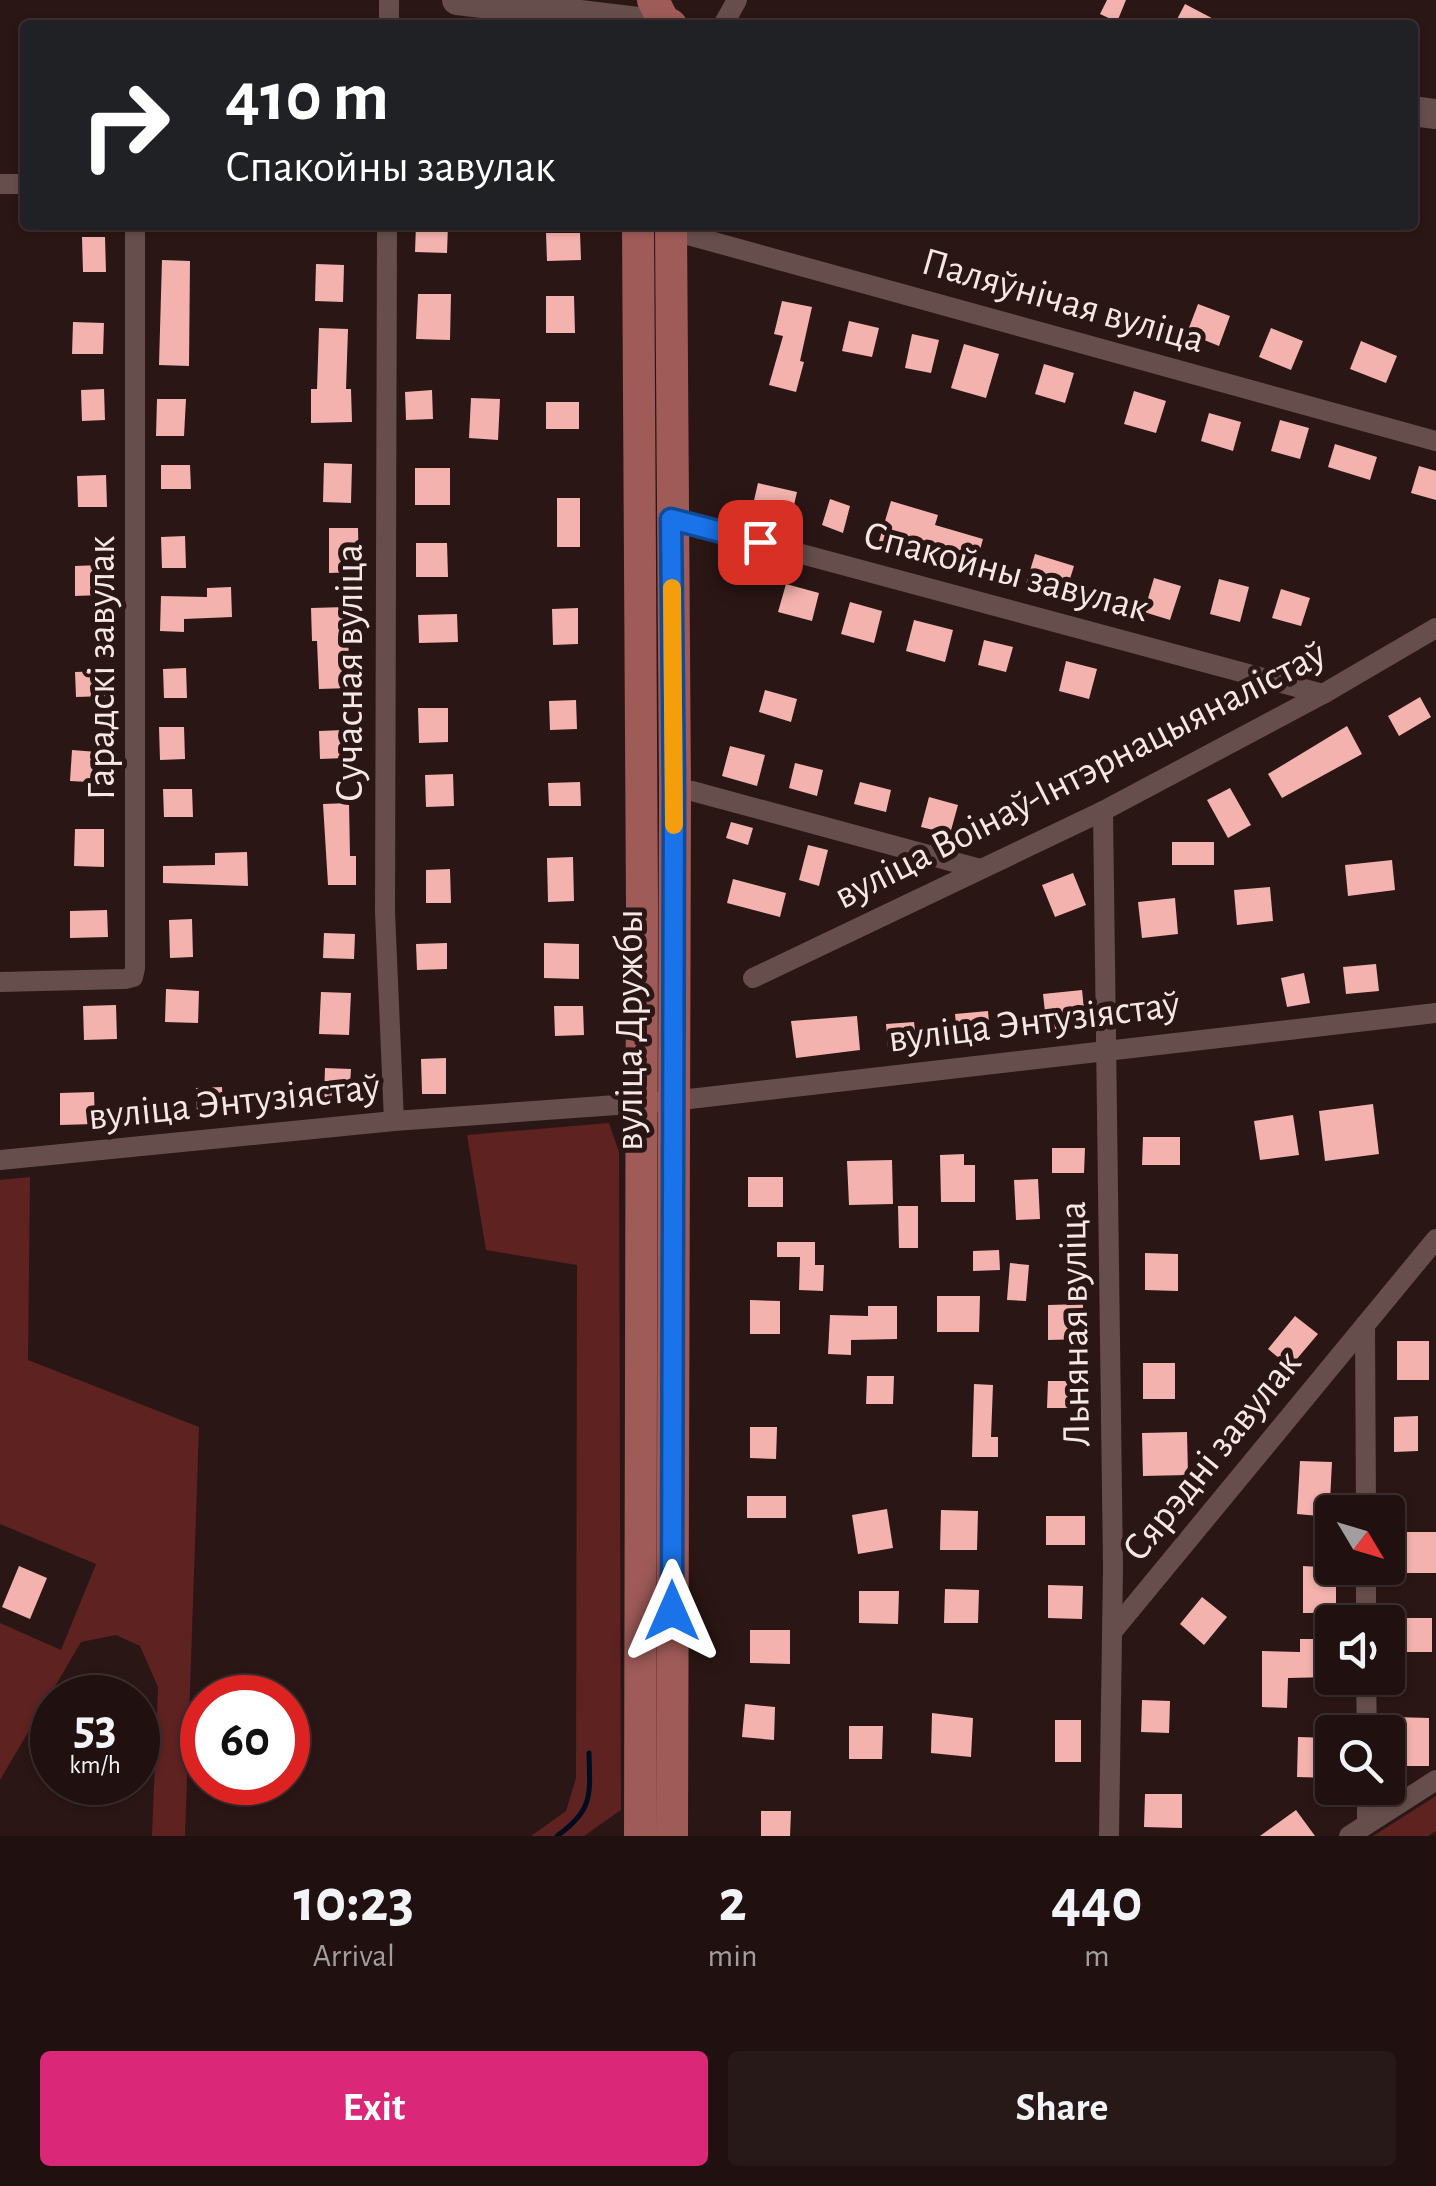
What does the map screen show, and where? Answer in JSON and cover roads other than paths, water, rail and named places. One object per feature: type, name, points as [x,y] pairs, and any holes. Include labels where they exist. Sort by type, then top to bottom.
[{"type":"main road","name":"вуліца Дружбы","points":[[638,230],[642,888],[656,1102],[672,1836]]},
{"type":"main road","name":"вуліца Дружбы","points":[[640,1836],[656,1102],[674,790],[670,230]]},
{"type":"street","points":[[457,0],[645,16]]},
{"type":"street","name":"Гарадскі завулак","points":[[0,982],[125,979],[133,976],[135,968],[135,230]]},
{"type":"street","name":"Сучасная вуліца","points":[[387,230],[385,892],[394,1121]]},
{"type":"street","name":"Паляўнічая вуліца","points":[[681,230],[1436,441]]},
{"type":"street","name":"Спакойны завулак","points":[[671,519],[1323,694]]},
{"type":"street","name":"вуліца Воінаў-Інтэрнацыяналістаў","points":[[752,978],[1104,811],[1323,694],[1436,628]]},
{"type":"street","points":[[674,790],[692,791],[980,869]]},
{"type":"street","name":"Льняная вуліца","points":[[1104,811],[1113,1631],[1109,1836]]},
{"type":"street","name":"вуліца Энтузіястаў","points":[[0,1160],[394,1121],[656,1102],[1436,1012]]},
{"type":"street","name":"Сярэдні завулак","points":[[1113,1631],[1436,1239]]},
{"type":"street","name":"Сярэдні завулак","points":[[1365,1325],[1366,1495]]},
{"type":"street","points":[[1358,1830],[1436,1780]]},
{"type":"street","points":[[1358,1830],[1363,1805]]},
{"type":"waterway","points":[[557,1836],[584,1809],[590,1780],[589,1753]]}]
